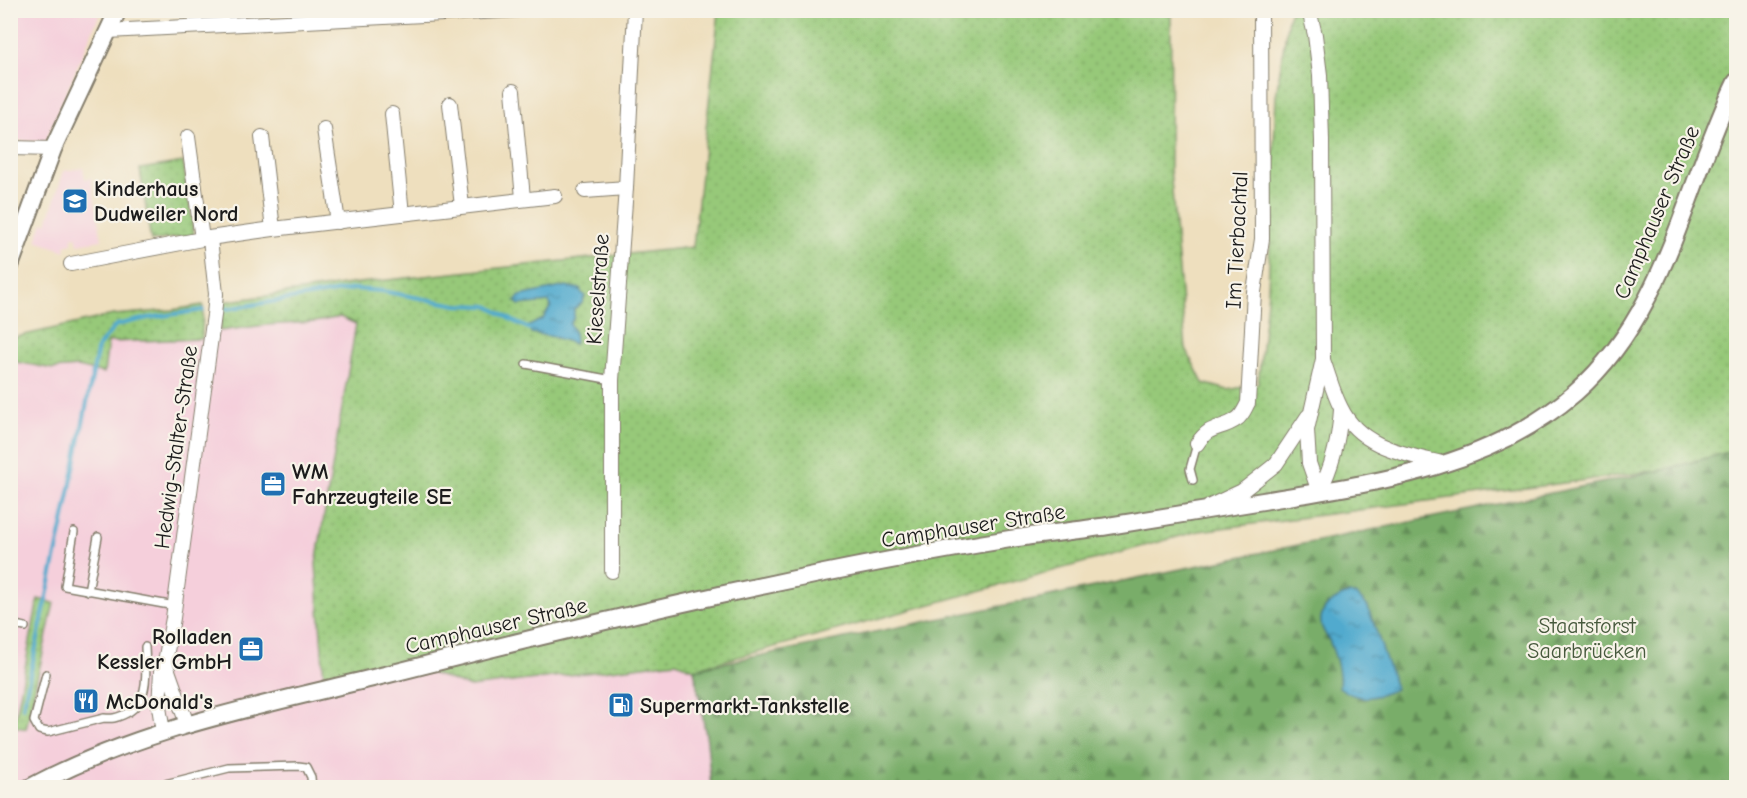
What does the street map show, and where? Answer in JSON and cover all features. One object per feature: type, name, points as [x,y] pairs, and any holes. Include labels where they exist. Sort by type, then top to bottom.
[{"type":"street","points":[[10,266],[53,149],[118,10]]},
{"type":"street","points":[[108,31],[520,10]]},
{"type":"street","name":"Kieselstraße","points":[[612,571],[612,380],[626,188],[635,10]]},
{"type":"street","name":"Im Tierbachtal","points":[[1197,444],[1211,429],[1237,419],[1248,403],[1254,292],[1262,239],[1261,10]]},
{"type":"street","points":[[1309,10],[1320,75],[1323,359],[1307,429],[1309,463],[1319,492]]},
{"type":"street","name":"Camphauser Straße","points":[[29,788],[98,755],[187,724],[428,664],[720,596],[951,549],[1375,483],[1445,464],[1490,447],[1539,421],[1579,390],[1618,345],[1635,319],[1666,258],[1716,127],[1737,82]]},
{"type":"street","points":[[513,91],[523,198]]},
{"type":"street","points":[[450,104],[462,206]]},
{"type":"street","points":[[392,114],[402,214]]},
{"type":"street","points":[[324,129],[338,222]]},
{"type":"street","name":"Hedwig-Stalter-Straße","points":[[163,732],[159,707],[161,671],[165,662],[175,606],[216,294],[188,137]]},
{"type":"street","points":[[262,137],[273,229]]},
{"type":"street","points":[[10,148],[53,149]]},
{"type":"street","points":[[585,191],[626,188]]},
{"type":"street","points":[[71,264],[273,229],[555,196]]},
{"type":"street","points":[[1323,359],[1341,410],[1362,435],[1375,444],[1396,452],[1445,464]]},
{"type":"street","points":[[1319,492],[1328,473],[1336,446],[1341,410]]},
{"type":"street","points":[[1199,511],[1242,491],[1276,464],[1311,411]]},
{"type":"street","name":"Hedwig-Stalter-Straße","points":[[165,662],[187,724]]},
{"type":"lane","points":[[526,364],[612,380]]},
{"type":"lane","points":[[1193,480],[1190,469],[1197,444]]},
{"type":"lane","points":[[82,540],[74,535],[69,560],[71,572],[65,586],[175,606]]},
{"type":"lane","points":[[88,591],[96,540]]},
{"type":"lane","points":[[72,546],[80,548]]},
{"type":"lane","points":[[69,560],[77,562]]},
{"type":"lane","points":[[10,624],[25,627]]},
{"type":"lane","points":[[46,674],[34,721],[39,730],[48,732],[104,718],[112,719],[128,712],[142,698],[147,680],[145,647]]},
{"type":"lane","points":[[149,788],[229,768],[298,766],[306,767],[311,777],[312,788]]},
{"type":"shaded area","points":[[11,10],[101,11],[45,142],[11,140]]},
{"type":"shaded area","name":"Kinderhaus Dudweiler Nord","points":[[83,168],[85,179],[91,178],[102,240],[78,244],[76,236],[72,237],[72,243],[65,245],[66,251],[36,241],[43,222],[47,223],[64,171]]},
{"type":"shaded area","points":[[340,317],[356,324],[316,564],[406,664],[470,687],[676,662],[694,669],[707,741],[711,787],[11,787],[10,361],[53,369],[78,367],[103,373],[108,342],[202,339],[220,331],[315,322]]},
{"type":"green space","points":[[719,11],[1171,11],[1170,168],[1186,349],[1203,383],[1228,390],[1258,384],[1268,290],[1276,96],[1291,11],[1736,11],[1736,450],[1663,470],[1199,531],[694,669],[676,662],[470,687],[406,664],[324,679],[316,564],[356,324],[340,317],[315,322],[220,331],[222,302],[350,284],[693,247]]},
{"type":"green space","points":[[183,162],[194,235],[151,241],[140,169]]},
{"type":"green space","points":[[203,305],[202,339],[108,342],[104,373],[78,367],[53,369],[11,361],[11,338],[113,315]]},
{"type":"green space","name":"Staatsforst Saarbrücken","points":[[1736,450],[1736,787],[711,787],[707,741],[694,669],[1663,470]]},
{"type":"green space","points":[[38,599],[54,603],[26,729],[14,726]]},
{"type":"water","points":[[566,286],[581,289],[580,291],[585,296],[582,303],[574,309],[574,317],[570,324],[574,331],[575,344],[531,333],[529,326],[543,319],[551,306],[549,302],[519,305],[515,301],[520,296]]},
{"type":"water","points":[[1348,594],[1357,595],[1368,607],[1396,689],[1374,697],[1360,697],[1339,687],[1337,663],[1322,627],[1321,617],[1329,604]]},
{"type":"waterway","points":[[226,309],[354,289],[382,291],[457,305],[488,306],[530,329]]},
{"type":"waterway","points":[[23,707],[98,347],[116,325],[203,310]]},
{"type":"place","name":"Kinderhaus Dudweiler Nord","points":[[75,201]]},
{"type":"place","name":"WM Fahrzeugteile SE","points":[[273,484]]},
{"type":"place","name":"Rolladen Kessler GmbH","points":[[251,649]]},
{"type":"place","name":"McDonald's","points":[[86,701]]},
{"type":"place","name":"Supermarkt-Tankstelle","points":[[621,705]]}]
